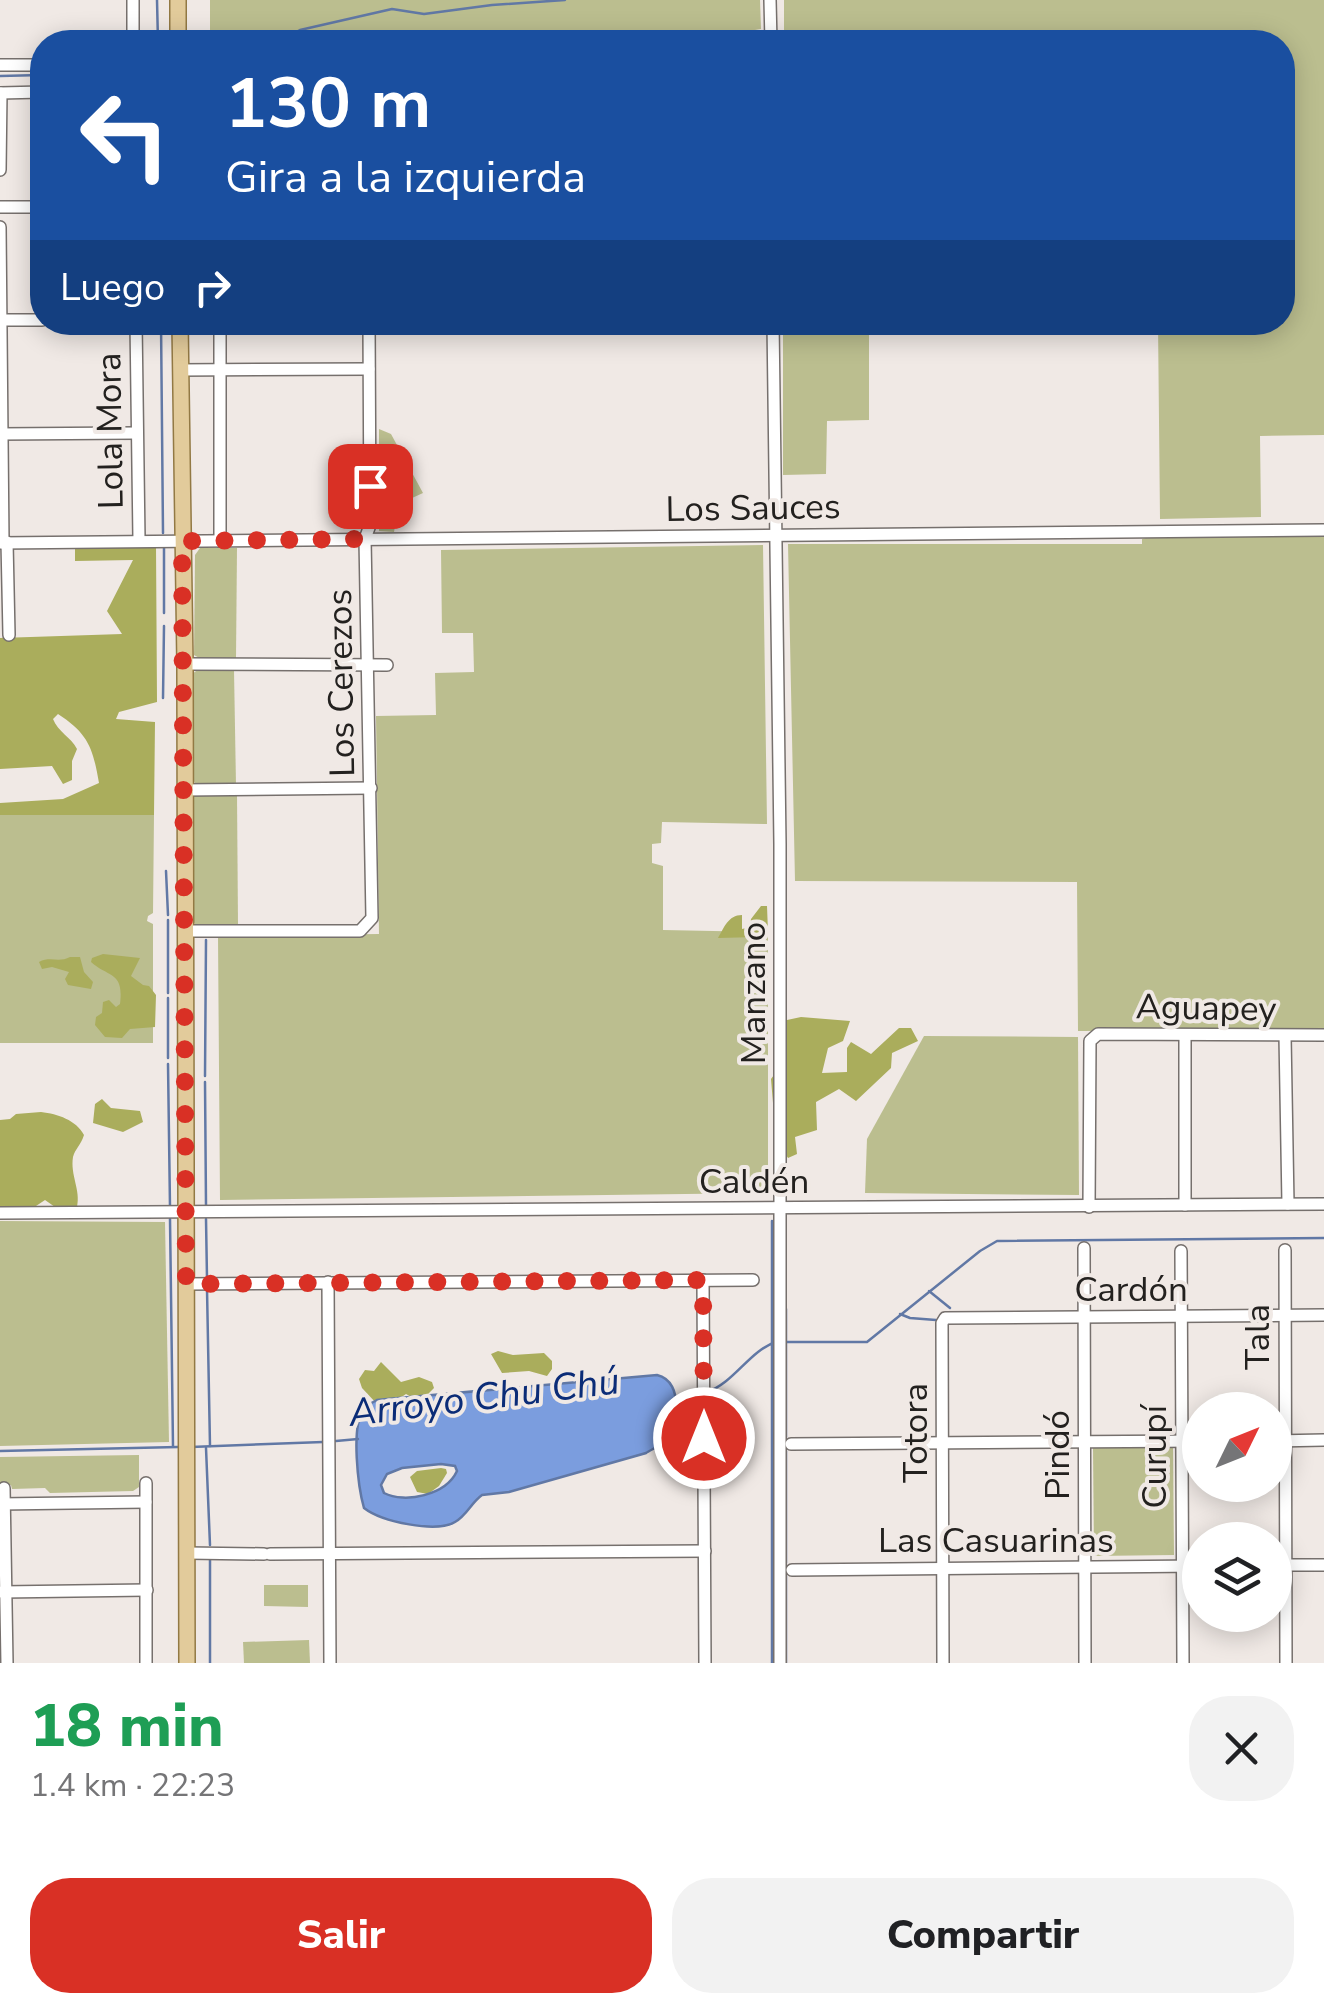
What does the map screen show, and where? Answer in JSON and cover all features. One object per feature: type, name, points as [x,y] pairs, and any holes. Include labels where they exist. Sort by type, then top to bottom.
[{"type":"main road","points":[[178,0],[178,30]]},
{"type":"main road","points":[[180,335],[185,664],[188,1663]]},
{"type":"street","points":[[133,0],[133,30]]},
{"type":"street","points":[[770,0],[770,30]]},
{"type":"street","points":[[0,65],[30,65]]},
{"type":"street","points":[[0,170],[0,93],[30,92]]},
{"type":"street","points":[[0,207],[30,206]]},
{"type":"street","points":[[0,227],[3,542],[9,635]]},
{"type":"street","points":[[1,320],[30,320]]},
{"type":"street","name":"Lola Mora","points":[[136,335],[139,540]]},
{"type":"street","points":[[220,335],[220,542]]},
{"type":"street","name":"Los Cerezos","points":[[184,931],[360,931],[370,923],[365,539],[370,525],[369,335]]},
{"type":"street","name":"Manzano","points":[[773,335],[780,844],[780,1663]]},
{"type":"street","points":[[180,370],[369,369]]},
{"type":"street","points":[[1,434],[138,433]]},
{"type":"street","name":"Los Sauces","points":[[3,542],[1324,530]]},
{"type":"street","points":[[185,664],[387,665]]},
{"type":"street","points":[[183,790],[371,788]]},
{"type":"street","name":"Aguapey","points":[[1089,1207],[1090,1040],[1098,1034],[1324,1035]]},
{"type":"street","points":[[1185,1036],[1186,1205]]},
{"type":"street","points":[[1285,1036],[1288,1204]]},
{"type":"street","name":"Caldén","points":[[0,1214],[1324,1204]]},
{"type":"street","name":"Pindó","points":[[1084,1248],[1085,1663]]},
{"type":"street","name":"Tala","points":[[1282,1392],[1285,1250]]},
{"type":"street","name":"Curupí","points":[[1181,1251],[1182,1442]]},
{"type":"street","points":[[703,1280],[705,1663]]},
{"type":"street","points":[[186,1284],[753,1280]]},
{"type":"street","points":[[324,1282],[327,1663]]},
{"type":"street","name":"Cardón","points":[[942,1323],[949,1315],[1324,1315]]},
{"type":"street","name":"Totora","points":[[942,1323],[944,1663]]},
{"type":"street","points":[[1292,1441],[1324,1440]]},
{"type":"street","points":[[791,1444],[1182,1442]]},
{"type":"street","points":[[146,1484],[147,1662]]},
{"type":"street","points":[[4,1488],[7,1663]]},
{"type":"street","points":[[2,1504],[146,1502]]},
{"type":"street","points":[[187,1553],[705,1551]]},
{"type":"street","points":[[1292,1565],[1324,1565]]},
{"type":"street","name":"Las Casuarinas","points":[[792,1570],[1182,1566]]},
{"type":"street","points":[[3,1592],[147,1590]]},
{"type":"street","name":"Curupí","points":[[1183,1632],[1183,1663]]},
{"type":"street","name":"Tala","points":[[1284,1632],[1286,1663]]},
{"type":"green space","points":[[210,0],[760,0],[761,29],[755,30],[210,30]]},
{"type":"green space","points":[[784,0],[1324,0],[1324,435],[1260,436],[1261,517],[1160,519],[1158,335],[1295,335],[1295,30],[784,30]]},
{"type":"green space","points":[[783,335],[869,335],[869,420],[827,421],[826,474],[783,475]]},
{"type":"green space","points":[[379,429],[391,434],[423,493],[399,504],[394,532],[379,531]]},
{"type":"green space","points":[[1324,533],[1324,1030],[1078,1031],[1077,882],[795,881],[788,544],[1142,544],[1142,539],[1156,535]]},
{"type":"green space","points":[[763,545],[767,824],[662,822],[661,843],[652,844],[652,863],[663,866],[663,930],[768,932],[768,1193],[220,1200],[218,936],[379,934],[376,716],[436,715],[435,673],[474,672],[473,633],[442,633],[441,550]]},
{"type":"green space","points":[[156,546],[157,702],[119,712],[116,719],[155,722],[154,815],[0,815],[0,803],[63,799],[99,783],[88,743],[77,728],[58,714],[53,719],[55,724],[77,749],[72,761],[72,780],[63,784],[52,766],[0,769],[0,638],[122,634],[107,611],[133,560],[75,561],[75,549]]},
{"type":"green space","points":[[200,548],[237,548],[236,658],[201,659],[194,655],[195,555]]},
{"type":"green space","points":[[199,669],[234,670],[236,785],[197,786],[193,780],[192,674]]},
{"type":"green space","points":[[237,794],[238,925],[195,924],[192,799],[195,795]]},
{"type":"green space","points":[[0,815],[154,815],[153,913],[147,921],[153,924],[153,1043],[0,1043]]},
{"type":"green space","points":[[761,906],[767,906],[768,932],[758,937],[718,938],[733,917],[742,915],[742,929],[750,927]]},
{"type":"green space","points":[[103,954],[140,958],[131,976],[156,995],[155,1027],[130,1029],[122,1038],[105,1037],[95,1025],[103,1002],[109,1000],[116,1007],[120,1004],[117,980],[91,962]]},
{"type":"green space","points":[[80,957],[84,972],[93,982],[91,989],[68,985],[65,979],[69,972],[52,967],[42,969],[39,962]]},
{"type":"green space","points":[[801,1017],[850,1021],[843,1041],[828,1048],[822,1073],[847,1072],[847,1048],[851,1042],[871,1054],[899,1028],[911,1028],[918,1041],[892,1053],[891,1068],[856,1101],[839,1089],[816,1102],[817,1130],[795,1137],[797,1154],[788,1158],[776,1139],[771,1079],[785,1060],[787,1020]]},
{"type":"green space","points":[[924,1036],[1078,1037],[1079,1195],[865,1193],[867,1139]]},
{"type":"green space","points":[[102,1099],[111,1108],[140,1111],[143,1122],[123,1132],[93,1123],[95,1104]]},
{"type":"green space","points":[[41,1112],[66,1119],[84,1135],[73,1157],[77,1207],[55,1207],[45,1200],[33,1208],[0,1208],[0,1120]]},
{"type":"green space","points":[[0,1221],[165,1222],[169,1442],[0,1446]]},
{"type":"green space","points":[[498,1351],[513,1355],[544,1353],[552,1361],[552,1369],[547,1376],[529,1371],[502,1373],[491,1354]]},
{"type":"green space","points":[[381,1362],[401,1382],[419,1377],[432,1382],[434,1388],[417,1400],[406,1394],[377,1404],[359,1379],[365,1370],[374,1371]]},
{"type":"green space","points":[[1093,1448],[1173,1448],[1174,1555],[1094,1556]]},
{"type":"green space","points":[[139,1455],[139,1487],[133,1491],[50,1493],[45,1488],[12,1489],[11,1485],[0,1485],[0,1457]]},
{"type":"green space","points":[[441,1468],[447,1473],[439,1486],[428,1494],[417,1492],[410,1477],[417,1471]]},
{"type":"green space","points":[[264,1585],[308,1585],[308,1607],[264,1606]]},
{"type":"green space","points":[[309,1640],[310,1663],[244,1663],[243,1642]]},
{"type":"water","points":[[657,1375],[672,1387],[676,1407],[666,1438],[646,1453],[509,1492],[482,1495],[455,1522],[423,1526],[396,1521],[364,1508],[357,1430],[363,1410],[377,1400]],"holes":[[[455,1466],[457,1471],[452,1479],[424,1495],[393,1496],[384,1493],[381,1485],[387,1474],[402,1468]]]},
{"type":"waterway","points":[[157,0],[158,30]]},
{"type":"waterway","name":"Arroyo Chu Chú","points":[[300,30],[392,9],[424,14],[565,0]]},
{"type":"waterway","name":"Arroyo Chu Chú","points":[[0,76],[30,75]]},
{"type":"waterway","points":[[161,335],[163,533]]},
{"type":"waterway","points":[[164,546],[164,613]]},
{"type":"waterway","points":[[163,698],[164,626]]},
{"type":"waterway","points":[[166,871],[168,915]]},
{"type":"waterway","points":[[168,920],[168,993]]},
{"type":"waterway","points":[[205,1076],[206,940]]},
{"type":"waterway","points":[[168,998],[168,1058]]},
{"type":"waterway","points":[[168,1064],[170,1207]]},
{"type":"waterway","points":[[205,1082],[206,1206]]},
{"type":"waterway","points":[[170,1219],[173,1446]]},
{"type":"waterway","points":[[206,1219],[207,1278]]},
{"type":"waterway","points":[[772,1221],[772,1663]]},
{"type":"waterway","name":"Arroyo Chu Chú","points":[[783,1342],[867,1342],[997,1241],[1324,1238]]},
{"type":"waterway","points":[[207,1289],[210,1446]]},
{"type":"waterway","points":[[929,1291],[950,1308]]},
{"type":"waterway","points":[[786,1309],[786,1437]]},
{"type":"waterway","points":[[900,1314],[936,1320]]},
{"type":"waterway","name":"Arroyo Chu Chú","points":[[707,1392],[726,1382],[758,1352],[776,1342]]},
{"type":"waterway","name":"Arroyo Chu Chú","points":[[673,1399],[699,1392]]},
{"type":"waterway","name":"Arroyo Chu Chú","points":[[336,1441],[358,1439]]},
{"type":"waterway","name":"Arroyo Chu Chú","points":[[191,1447],[323,1442]]},
{"type":"waterway","name":"Arroyo Chu Chú","points":[[0,1451],[178,1447]]},
{"type":"waterway","points":[[206,1448],[210,1545]]},
{"type":"waterway","points":[[786,1451],[786,1563]]},
{"type":"waterway","points":[[210,1560],[210,1663]]},
{"type":"waterway","points":[[786,1576],[786,1663]]},
{"type":"route","points":[[370,486],[370,525],[365,539],[182,541],[186,1284],[703,1280],[704,1438]]}]
